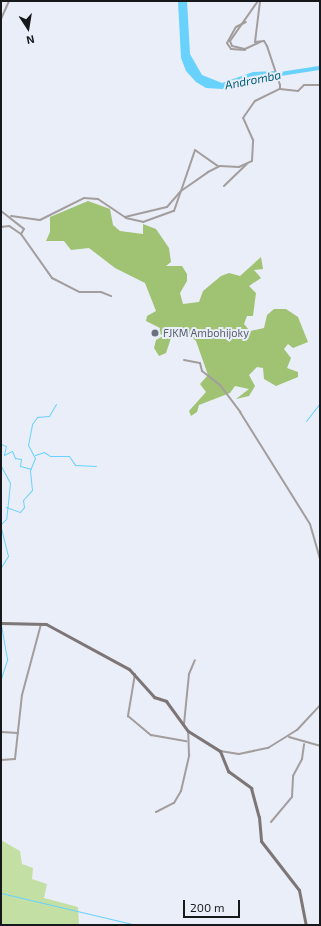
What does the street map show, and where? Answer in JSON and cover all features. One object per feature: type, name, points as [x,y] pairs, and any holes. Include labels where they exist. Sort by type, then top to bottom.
[{"type":"street","points":[[1,19],[9,1]]},
{"type":"street","points":[[258,1],[255,9],[247,21],[230,41],[240,48],[253,47],[261,42]]},
{"type":"street","points":[[258,1],[254,40],[267,46],[276,69],[280,89]]},
{"type":"street","points":[[224,186],[252,161],[254,146],[245,127],[246,109],[280,89],[298,91],[304,85],[320,85]]},
{"type":"street","points":[[11,216],[42,220],[84,198],[98,199],[125,217],[143,222],[174,211],[192,152],[198,151],[220,166]]},
{"type":"street","points":[[125,217],[167,207],[181,191],[220,166],[248,163]]},
{"type":"street","points":[[1,210],[24,227],[21,234]]},
{"type":"street","points":[[1,227],[9,226],[21,234],[52,278],[80,292],[97,291],[111,296]]},
{"type":"street","points":[[184,360],[200,363],[202,371],[220,385],[240,412],[310,524],[320,558]]},
{"type":"street","points":[[1,623],[41,623],[79,640],[135,674],[152,694],[166,701],[188,731],[220,751],[249,753],[288,737],[320,705]]},
{"type":"street","points":[[1,760],[15,758],[26,675],[33,664],[41,623]]},
{"type":"street","points":[[183,725],[189,674],[195,660]]},
{"type":"street","points":[[135,674],[128,716],[151,735],[186,741]]},
{"type":"street","points":[[156,812],[174,803],[180,791],[189,755],[186,741],[188,731]]},
{"type":"street","points":[[1,732],[18,734]]},
{"type":"street","points":[[288,737],[304,744],[320,745]]},
{"type":"street","points":[[271,822],[292,798],[293,776],[302,759],[304,744]]},
{"type":"street","points":[[220,751],[228,771],[251,788],[260,817],[261,841],[297,887],[306,925]]},
{"type":"green space","points":[[88,201],[110,209],[113,225],[120,231],[143,234],[143,224],[156,229],[169,248],[171,262],[166,266],[182,266],[187,274],[187,281],[180,293],[183,304],[199,302],[203,291],[221,276],[229,273],[240,276],[261,257],[263,269],[254,270],[261,278],[249,286],[256,293],[253,316],[247,316],[244,324],[250,331],[264,328],[267,315],[274,309],[286,309],[298,317],[308,342],[293,348],[288,344],[284,349],[291,358],[287,368],[298,372],[298,377],[276,386],[264,379],[263,368],[257,367],[249,375],[255,386],[249,396],[236,399],[249,389],[235,386],[230,393],[199,405],[197,412],[191,416],[189,411],[206,392],[200,384],[208,375],[196,341],[183,330],[170,328],[167,332],[172,335],[166,353],[159,356],[154,348],[156,340],[163,336],[159,333],[160,328],[146,321],[147,316],[156,311],[145,283],[115,268],[89,248],[71,250],[64,241],[46,241],[50,232],[50,217]]},
{"type":"green space","points":[[1,840],[20,851],[22,864],[33,868],[32,879],[47,884],[44,898],[78,907],[79,925],[1,925]]},
{"type":"water","points":[[178,1],[187,1],[190,54],[202,75],[222,83],[253,72],[275,71],[276,76],[222,89],[206,88],[196,82],[186,71],[181,58]]},
{"type":"waterway","name":"Andromba","points":[[274,75],[320,68]]},
{"type":"waterway","points":[[306,421],[320,403]]},
{"type":"waterway","points":[[6,507],[20,512],[24,507],[23,500],[32,490],[30,470],[35,458],[28,445],[32,424],[37,417],[49,416],[56,404]]},
{"type":"waterway","points":[[1,416],[1,422]]},
{"type":"waterway","points":[[1,444],[6,446],[4,455],[12,451],[15,458],[21,459],[20,466],[31,469]]},
{"type":"waterway","points":[[35,455],[44,452],[50,456],[69,456],[75,465],[96,466]]},
{"type":"waterway","points":[[1,466],[10,483],[6,519],[1,524]]},
{"type":"waterway","points":[[1,528],[8,556],[1,567]]},
{"type":"waterway","points":[[1,625],[7,660],[1,679]]},
{"type":"waterway","points":[[1,893],[136,925]]},
{"type":"place","name":"FJKM Ambohijoky","points":[[155,333]]}]
